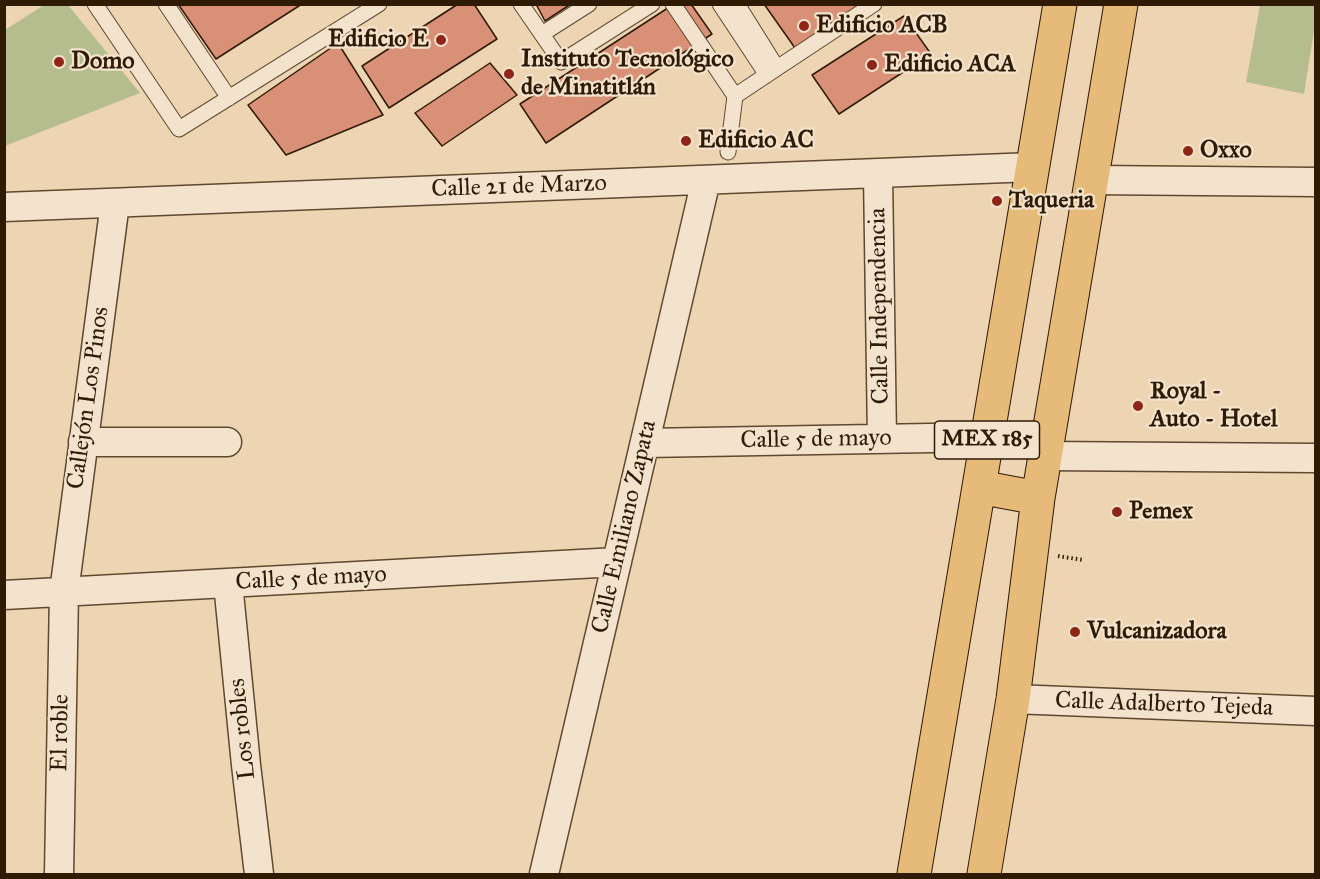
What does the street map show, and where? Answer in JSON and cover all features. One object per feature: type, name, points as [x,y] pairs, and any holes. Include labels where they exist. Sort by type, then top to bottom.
[{"type":"main road","name":"MEX 185","points":[[914,874],[1060,4]]},
{"type":"main road","name":"MEX 185","points":[[984,874],[1013,699],[1038,498],[1121,4]]},
{"type":"main road","points":[[979,487],[1038,498]]},
{"type":"street","name":"Calle 21 de Marzo","points":[[4,207],[1033,168]]},
{"type":"street","name":"Calle Independencia","points":[[878,174],[882,439]]},
{"type":"street","name":"Calle Emiliano Zapata","points":[[544,874],[706,180]]},
{"type":"street","points":[[1092,180],[1316,182]]},
{"type":"street","name":"Callejón Los Pinos","points":[[64,592],[115,203]]},
{"type":"street","name":"Calle 5 de mayo","points":[[645,443],[987,437]]},
{"type":"street","points":[[84,441],[227,442]]},
{"type":"street","points":[[1045,456],[1316,458]]},
{"type":"street","name":"Calle 5 de mayo","points":[[4,596],[617,561]]},
{"type":"street","name":"Los robles","points":[[228,583],[259,874]]},
{"type":"street","name":"El roble","points":[[59,874],[64,592]]},
{"type":"street","name":"Calle Adalberto Tejeda","points":[[1013,699],[1316,711]]},
{"type":"lane","points":[[94,4],[179,129],[378,5]]},
{"type":"lane","points":[[166,4],[229,98]]},
{"type":"lane","points":[[521,4],[561,62],[652,4]]},
{"type":"lane","points":[[542,34],[589,4]]},
{"type":"lane","points":[[673,4],[735,96],[728,152]]},
{"type":"lane","points":[[720,4],[772,71]]},
{"type":"lane","points":[[737,4],[772,71]]},
{"type":"lane","points":[[735,96],[874,4]]},
{"type":"green space","name":"Domo","points":[[44,5],[68,5],[140,93],[5,146],[5,30]]},
{"type":"green space","points":[[1260,5],[1315,5],[1315,24],[1304,94],[1246,82]]},
{"type":"building","points":[[178,4],[302,4],[216,59]]},
{"type":"building","points":[[458,4],[474,4],[497,39],[389,108],[362,66]]},
{"type":"building","points":[[536,4],[571,4],[545,21]]},
{"type":"building","points":[[674,4],[691,4],[712,34],[546,143],[520,104]]},
{"type":"building","name":"Edificio ACB","points":[[764,4],[862,4],[795,48]]},
{"type":"building","name":"Edificio ACA","points":[[904,16],[931,54],[839,114],[812,75]]},
{"type":"building","points":[[338,43],[383,115],[286,155],[248,105]]},
{"type":"building","points":[[490,63],[517,95],[442,146],[415,113]]},
{"type":"place","name":"Edificio ACB","points":[[804,26]]},
{"type":"place","name":"Edificio E","points":[[441,40]]},
{"type":"place","name":"Domo","points":[[59,62]]},
{"type":"place","name":"Edificio ACA","points":[[872,65]]},
{"type":"place","name":"Instituto Tecnológico de Minatitlán","points":[[509,74]]},
{"type":"place","name":"Edificio AC","points":[[686,141]]},
{"type":"place","name":"Oxxo","points":[[1188,151]]},
{"type":"place","name":"Taqueria","points":[[997,201]]},
{"type":"place","name":"Royal - Auto - Hotel","points":[[1138,406]]},
{"type":"place","name":"Pemex","points":[[1117,512]]},
{"type":"place","name":"Vulcanizadora","points":[[1075,632]]}]
